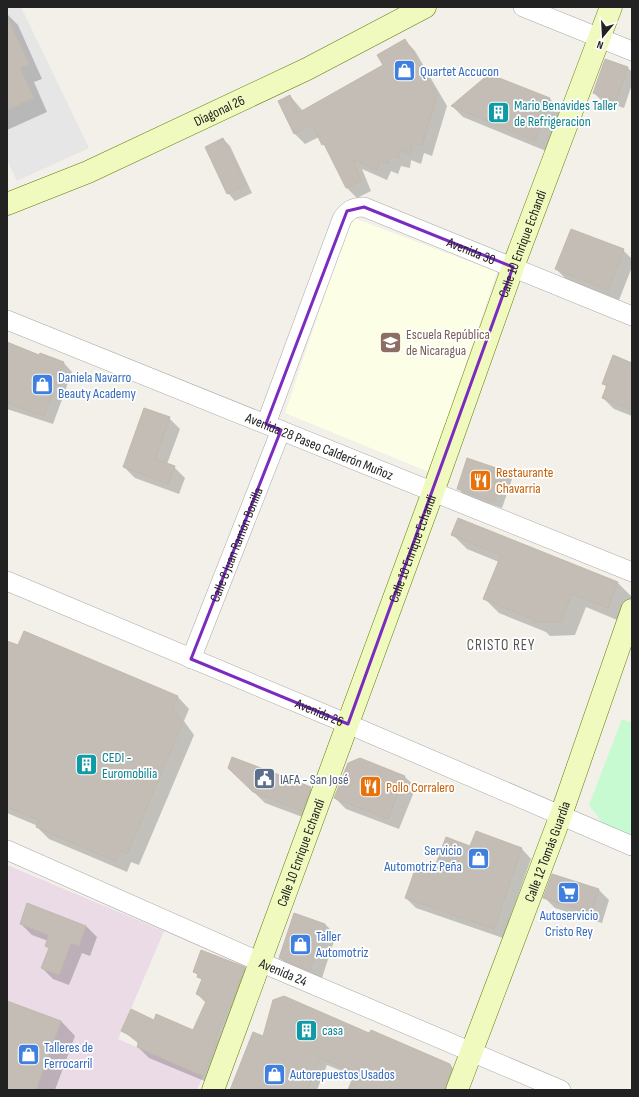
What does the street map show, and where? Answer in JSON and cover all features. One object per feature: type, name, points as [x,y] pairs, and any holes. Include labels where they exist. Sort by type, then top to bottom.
[{"type":"street","name":"Diagonal 26","points":[[8,204],[88,172],[307,69],[425,7]]},
{"type":"street","points":[[523,7],[632,51]]},
{"type":"street","name":"Calle 10 Enrique Echandi","points":[[213,1090],[348,724],[513,267],[611,7]]},
{"type":"street","name":"Avenida 30","points":[[355,207],[364,207],[632,316]]},
{"type":"street","name":"Calle 8 Juan Ramón Bonilla","points":[[191,659],[273,427],[342,219],[347,211],[355,207]]},
{"type":"street","name":"Avenida 28 Paseo Calderón Muñoz","points":[[7,320],[632,572]]},
{"type":"street","name":"Avenida 26","points":[[7,581],[348,724],[632,846]]},
{"type":"street","name":"Calle 12 Tomás Guardia","points":[[457,1090],[561,815],[632,610]]},
{"type":"street","name":"Avenida 24","points":[[7,850],[260,962],[561,1090]]},
{"type":"highlighted area","points":[[364,207],[513,267],[348,724],[191,659],[281,430],[266,424],[347,211]]},
{"type":"shaded area","points":[[7,7],[21,7],[89,148],[17,181],[7,161],[7,110],[34,98],[20,68],[29,64],[7,16]]},
{"type":"shaded area","name":"Escuela República de Nicaragua","points":[[351,217],[497,272],[429,472],[285,413]]},
{"type":"shaded area","points":[[7,865],[164,931],[118,1039],[203,1076],[197,1090],[7,1090]]},
{"type":"green space","points":[[622,719],[632,723],[632,836],[604,825],[589,805]]},
{"type":"building","points":[[7,16],[29,64],[20,68],[34,98],[7,110]]},
{"type":"building","points":[[405,39],[437,95],[422,146],[413,143],[410,154],[400,150],[399,158],[390,156],[388,164],[380,161],[377,170],[353,160],[361,181],[346,188],[324,144],[322,145],[312,125],[294,134],[278,101],[290,95],[298,113],[383,65],[377,55]]},
{"type":"building","points":[[605,59],[628,67],[616,101],[593,93]]},
{"type":"building","points":[[489,74],[550,98],[535,141],[451,106]]},
{"type":"building","points":[[223,138],[246,185],[227,194],[205,147]]},
{"type":"building","points":[[571,229],[624,249],[608,290],[555,269]]},
{"type":"building","points":[[7,342],[39,355],[40,353],[64,362],[44,416],[7,403]]},
{"type":"building","points":[[613,355],[632,363],[632,410],[602,398],[607,385],[602,384]]},
{"type":"building","points":[[144,408],[170,417],[155,459],[175,466],[168,484],[123,467]]},
{"type":"building","name":"Restaurante Chavarria","points":[[467,458],[505,471],[494,502],[457,489]]},
{"type":"building","points":[[458,518],[618,582],[608,608],[572,594],[561,622],[535,622],[532,619],[483,599],[501,555],[451,535]]},
{"type":"building","name":"CEDI - Euromobilia","points":[[24,631],[178,696],[173,708],[183,722],[127,854],[120,851],[115,861],[36,827],[39,820],[7,807],[7,641],[18,645]]},
{"type":"building","name":"IAFA - San José","points":[[232,757],[311,787],[302,811],[253,792],[228,768]]},
{"type":"building","name":"Pollo Corralero","points":[[360,758],[405,776],[388,819],[334,798],[348,763]]},
{"type":"building","points":[[476,831],[522,848],[494,929],[405,898],[416,867],[433,872],[446,837],[470,846]]},
{"type":"building","name":"Autoservicio Cristo Rey","points":[[552,874],[599,889],[591,913],[543,898]]},
{"type":"building","points":[[27,903],[86,926],[79,946],[71,943],[59,975],[41,968],[49,948],[45,946],[49,935],[20,924]]},
{"type":"building","name":"Taller Automotriz","points":[[294,913],[325,924],[310,971],[279,958]]},
{"type":"building","points":[[201,950],[245,967],[230,1008],[228,1007],[214,1040],[217,1041],[203,1076],[137,1047],[139,1040],[121,1031],[131,1009],[154,1020],[156,1014],[193,1030],[207,999],[196,994],[202,979],[197,977],[198,974],[193,972]]},
{"type":"building","points":[[284,996],[369,1033],[371,1030],[450,1064],[452,1068],[445,1090],[348,1090],[355,1072],[320,1058],[307,1090],[230,1090],[253,1032],[263,1036],[273,1000]]},
{"type":"building","name":"Talleres de Ferrocarril","points":[[7,1001],[61,1021],[36,1090],[7,1090]]},
{"type":"place","name":"Quartet Accucon","points":[[405,71]]},
{"type":"place","name":"Mario Benavides Taller de Refrigeracion","points":[[499,113]]},
{"type":"place","name":"Escuela República de Nicaragua","points":[[391,342]]},
{"type":"place","name":"Daniela Navarro Beauty Academy","points":[[42,385]]},
{"type":"place","name":"Restaurante Chavarria","points":[[481,480]]},
{"type":"place","name":"CEDI - Euromobilia","points":[[86,765]]},
{"type":"place","name":"IAFA - San José","points":[[264,779]]},
{"type":"place","name":"Pollo Corralero","points":[[370,787]]},
{"type":"place","name":"Servicio Automotriz Peña","points":[[478,858]]},
{"type":"place","name":"Autoservicio Cristo Rey","points":[[569,893]]},
{"type":"place","name":"Taller Automotriz","points":[[301,944]]},
{"type":"place","name":"casa","points":[[306,1030]]},
{"type":"place","name":"Talleres de Ferrocarril","points":[[28,1055]]},
{"type":"place","name":"Autorepuestos Usados","points":[[275,1074]]},
{"type":"district","name":"CRISTO REY","points":[[501,645]]}]
